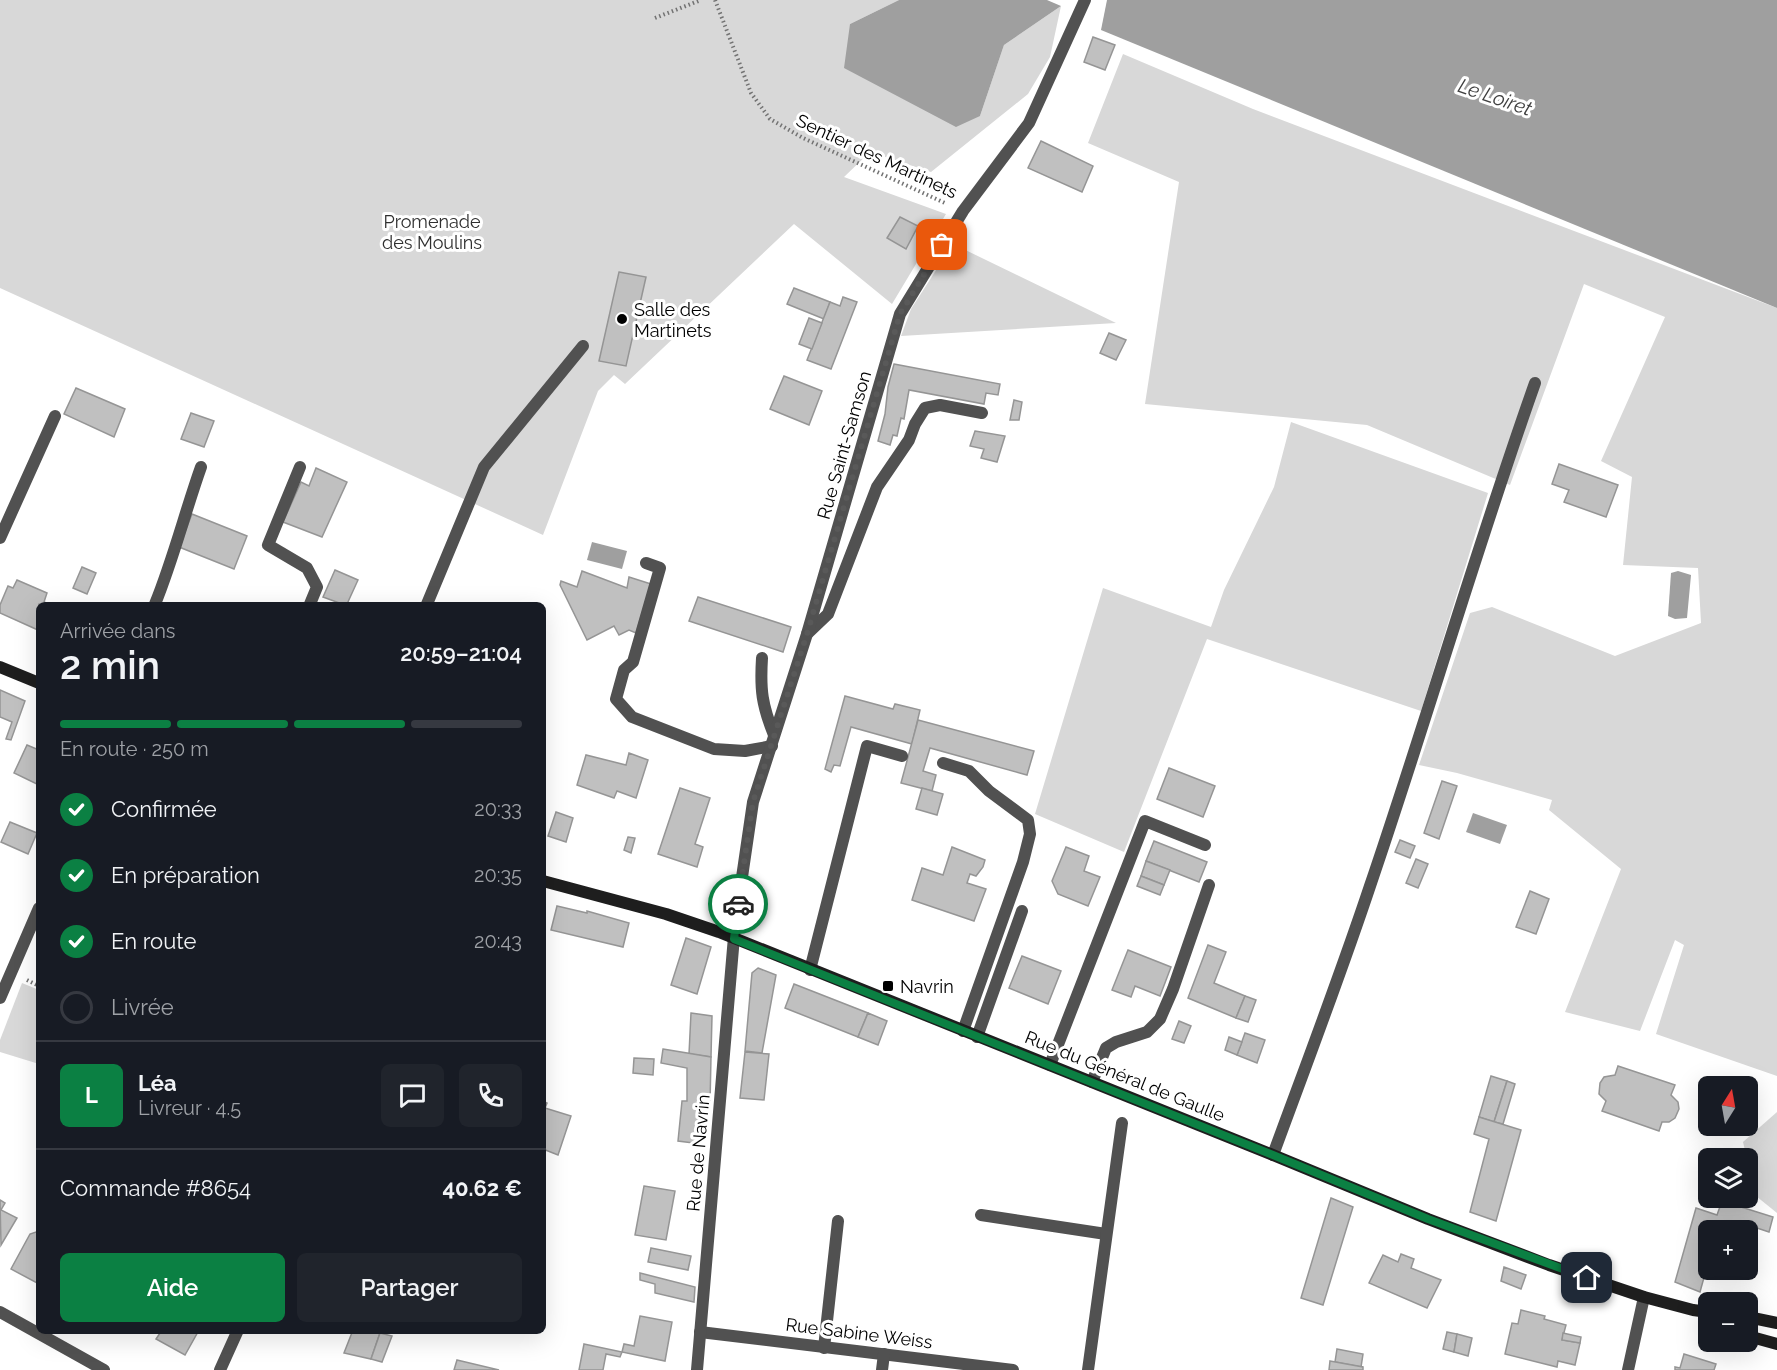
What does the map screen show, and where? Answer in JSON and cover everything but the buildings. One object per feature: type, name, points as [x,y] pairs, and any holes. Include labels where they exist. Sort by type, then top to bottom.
[{"type":"main road","points":[[0,667],[36,682]]},
{"type":"main road","name":"Rue du Général de Gaulle","points":[[546,882],[666,914],[734,939],[1428,1219],[1549,1265],[1698,1313]]},
{"type":"main road","name":"Rue du Général de Gaulle","points":[[1693,1311],[1698,1311]]},
{"type":"main road","points":[[1758,1319],[1777,1323]]},
{"type":"main road","points":[[1758,1339],[1777,1344]]},
{"type":"street","name":"Rue Saint-Samson","points":[[734,939],[753,802],[807,634],[900,314],[963,211],[1029,123],[1085,0]]},
{"type":"street","points":[[428,602],[484,467],[583,346]]},
{"type":"street","points":[[1273,1155],[1370,888],[1494,499],[1535,383]]},
{"type":"street","points":[[807,634],[828,614],[877,487],[909,440],[925,408],[940,405],[982,413]]},
{"type":"street","points":[[0,538],[55,416]]},
{"type":"street","points":[[156,602],[201,467]]},
{"type":"street","points":[[300,467],[268,544],[307,568],[317,587],[311,602]]},
{"type":"street","points":[[646,563],[660,568],[633,662],[624,670],[616,699],[632,717],[714,749],[744,751],[773,741],[761,689],[762,658]]},
{"type":"street","points":[[810,970],[867,746],[902,756]]},
{"type":"street","points":[[943,763],[969,771],[989,791],[1028,820],[1030,834],[1023,862],[963,1032]]},
{"type":"street","points":[[1050,1065],[1144,821],[1205,845]]},
{"type":"street","points":[[1092,1082],[1106,1048],[1116,1042],[1147,1032],[1160,1019],[1173,989],[1209,885]]},
{"type":"street","points":[[977,1037],[1022,911]]},
{"type":"street","points":[[0,998],[36,915]]},
{"type":"street","name":"Rue de Navrin","points":[[697,1370],[734,939]]},
{"type":"street","points":[[1088,1370],[1122,1124]]},
{"type":"street","points":[[981,1215],[1106,1234]]},
{"type":"street","points":[[824,1348],[838,1221]]},
{"type":"street","points":[[1628,1370],[1644,1297]]},
{"type":"street","points":[[0,1312],[36,1332]]},
{"type":"street","name":"Rue Sabine Weiss","points":[[700,1332],[1013,1370]]},
{"type":"street","points":[[39,1334],[104,1370]]},
{"type":"street","points":[[220,1370],[236,1334]]},
{"type":"street","points":[[882,1370],[884,1354]]},
{"type":"path","points":[[655,18],[701,0]]},
{"type":"path","name":"Sentier des Martinets","points":[[716,0],[751,93],[770,118],[803,138],[963,211]]},
{"type":"green space","name":"Promenade des Moulins","points":[[0,0],[899,0],[850,24],[980,116],[1004,45],[1061,6],[1050,57],[1028,94],[931,172],[870,152],[844,177],[946,214],[892,304],[794,224],[625,384],[614,375],[598,391],[543,535],[0,288]]},
{"type":"green space","points":[[1123,54],[1253,109],[1777,308],[1777,1076],[1656,1034],[1684,945],[1675,940],[1640,1031],[1565,1012],[1621,869],[1549,810],[1552,800],[1457,773],[1419,765],[1470,613],[1492,607],[1615,656],[1701,623],[1698,568],[1623,565],[1632,477],[1601,461],[1665,317],[1584,284],[1510,485],[1367,425],[1145,404],[1179,182],[1088,143]]},
{"type":"green space","points":[[953,244],[1116,323],[901,336],[911,309]]},
{"type":"green space","points":[[1291,422],[1488,493],[1421,711],[1207,639],[1124,852],[1035,814],[1103,588],[1211,627],[1224,590],[1274,487]]},
{"type":"green space","points":[[22,983],[36,989],[36,1063],[0,1052],[0,1040]]},
{"type":"green space","points":[[1777,1112],[1777,1213],[1758,1198],[1758,1148],[1744,1148],[1743,1142],[1750,1136],[1758,1136],[1758,1129]]},
{"type":"water","points":[[899,0],[1047,0],[1061,6],[1004,45],[980,116],[956,127],[844,68],[850,24]]},
{"type":"water","name":"Le Loiret","points":[[1107,0],[1777,0],[1777,308],[1101,30]]},
{"type":"water","points":[[592,542],[627,551],[622,569],[587,560]]},
{"type":"water","points":[[1678,571],[1691,575],[1687,618],[1675,619],[1668,616],[1671,573]]},
{"type":"water","points":[[1473,813],[1507,825],[1500,844],[1466,832]]},
{"type":"way so far","points":[[738,904],[753,802],[807,634],[900,314],[942,245]]},
{"type":"place","name":"Salle des Martinets","points":[[622,319]]},
{"type":"place","name":"Navrin","points":[[888,986]]},
{"type":"route","points":[[738,904],[734,939],[1428,1219],[1587,1278]]}]
